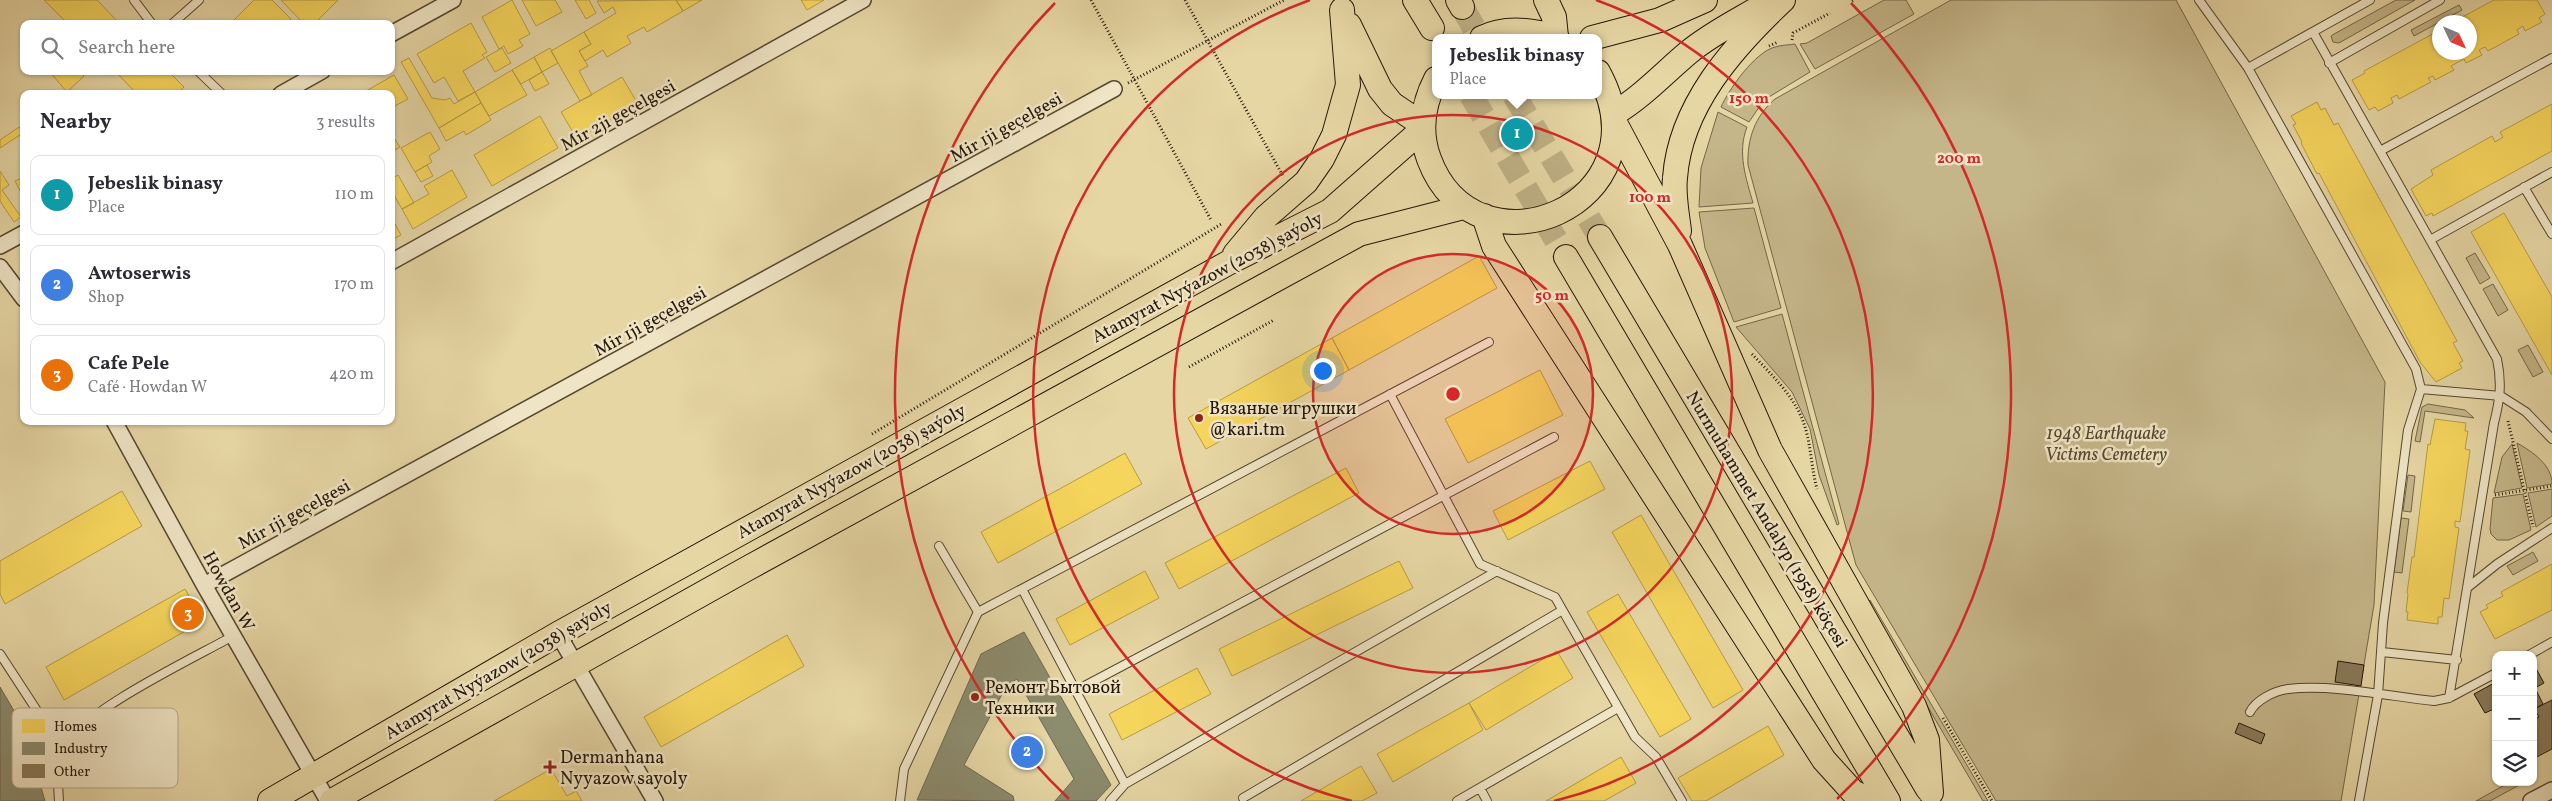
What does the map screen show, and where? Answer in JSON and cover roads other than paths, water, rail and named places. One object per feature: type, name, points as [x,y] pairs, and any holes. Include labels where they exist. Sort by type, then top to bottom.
[{"type":"main road","points":[[1415,0],[1432,28]]},
{"type":"main road","points":[[1546,0],[1554,18],[1556,34]]},
{"type":"main road","points":[[1602,35],[1660,20],[1705,0]]},
{"type":"main road","points":[[1432,88],[1426,102],[1423,127],[1426,150],[1433,170],[1445,188],[1474,211],[1510,222],[1531,221],[1550,217],[1569,208],[1585,196],[1598,180],[1608,162],[1614,143],[1615,118],[1690,52],[1717,32],[1773,0]]},
{"type":"main road","points":[[1680,245],[1674,177],[1678,152],[1686,126],[1696,106],[1750,30],[1784,0]]},
{"type":"main road","points":[[1340,5],[1380,89],[1392,104],[1423,127]]},
{"type":"main road","points":[[1228,263],[1266,218],[1306,182],[1322,159],[1334,135],[1348,85],[1340,5]]},
{"type":"main road","points":[[1496,34],[1510,30],[1534,31],[1544,34]]},
{"type":"main road","points":[[1602,79],[1608,89],[1615,118],[1680,245],[1770,450],[1914,706],[1927,740],[1933,797]]},
{"type":"main road","name":"Atamyrat Nyýazow (2038) şaýoly","points":[[270,801],[558,634],[1228,263],[1330,211],[1423,127]]},
{"type":"main road","points":[[1474,211],[1494,246],[1824,760],[1853,792],[1871,801]]},
{"type":"main road","name":"Atamyrat Nyýazow (2038) şaýoly","points":[[332,801],[575,664],[1359,234],[1419,220],[1474,211]]},
{"type":"main road","name":"Nurmuhammet Andalyp (1958) köçesi","points":[[1600,237],[1933,797]]},
{"type":"main road","points":[[1566,257],[1888,801]]},
{"type":"street","points":[[395,32],[453,0]]},
{"type":"street","name":"Mir 2ji geçelgesi","points":[[395,260],[863,0]]},
{"type":"street","points":[[288,90],[315,75]]},
{"type":"street","name":"Mir 1ji geçelgesi","points":[[204,585],[1114,90]]},
{"type":"street","points":[[0,246],[20,236]]},
{"type":"street","points":[[2,272],[20,294]]},
{"type":"street","name":"Howdan W","points":[[116,425],[204,585],[328,801]]},
{"type":"street","points":[[558,634],[655,801]]},
{"type":"street","points":[[2531,801],[2552,790]]},
{"type":"lane","points":[[134,0],[149,20]]},
{"type":"lane","points":[[176,20],[199,0]]},
{"type":"lane","points":[[2199,0],[2248,68],[2416,369],[2421,389],[2408,430],[2384,623],[2378,695],[2360,801]]},
{"type":"lane","points":[[2248,68],[2370,0]]},
{"type":"lane","points":[[2329,63],[2440,0]]},
{"type":"lane","points":[[2313,32],[2497,359],[2501,396],[2494,424],[2457,660],[2449,698]]},
{"type":"lane","points":[[2380,151],[2552,58]]},
{"type":"lane","points":[[202,75],[218,90]]},
{"type":"lane","points":[[2430,240],[2552,172]]},
{"type":"lane","points":[[2524,188],[2552,234]]},
{"type":"lane","points":[[900,801],[904,769],[978,612],[1489,342]]},
{"type":"lane","points":[[2421,389],[2501,396],[2526,412],[2552,439]]},
{"type":"lane","points":[[1390,394],[1480,564],[1555,597],[1561,611],[1635,738],[1656,757],[1682,801]]},
{"type":"lane","points":[[1076,691],[1554,437]]},
{"type":"lane","points":[[2467,588],[2497,564],[2552,528]]},
{"type":"lane","points":[[939,546],[978,612]]},
{"type":"lane","points":[[1110,801],[1124,784],[1497,571]]},
{"type":"lane","points":[[1022,590],[1124,784]]},
{"type":"lane","points":[[1242,800],[1561,611]]},
{"type":"lane","points":[[106,708],[233,636]]},
{"type":"lane","points":[[2536,651],[2552,642]]},
{"type":"lane","points":[[2382,652],[2457,660]]},
{"type":"lane","points":[[0,654],[35,708]]},
{"type":"lane","points":[[2250,712],[2253,706],[2265,697],[2286,689],[2312,689],[2434,701],[2449,698],[2492,675]]},
{"type":"lane","points":[[1457,801],[1618,708]]},
{"type":"lane","points":[[59,801],[60,788]]},
{"type":"lane","points":[[1480,788],[1487,801]]},
{"type":"tunnel","points":[[1462,7],[1478,34]]},
{"type":"tunnel","points":[[1473,99],[1566,257]]},
{"type":"tunnel","points":[[1516,99],[1600,237]]},
{"type":"place","name":"Jebeslik binasy","points":[[1517,134]]},
{"type":"place","name":"Вязаные игрушки @kari.tm","points":[[1199,418]]},
{"type":"place","name":"Cafe Pele","points":[[188,614]]},
{"type":"place","name":"Ремонт Бытовой Техники","points":[[975,697]]},
{"type":"place","name":"Awtoserwis","points":[[1027,752]]},
{"type":"place","name":"Dermanhana Nyyazow sayoly","points":[[550,767]]},
{"type":"park label","name":"1948 Earthquake Victims Cemetery","points":[[2106,443]]}]
